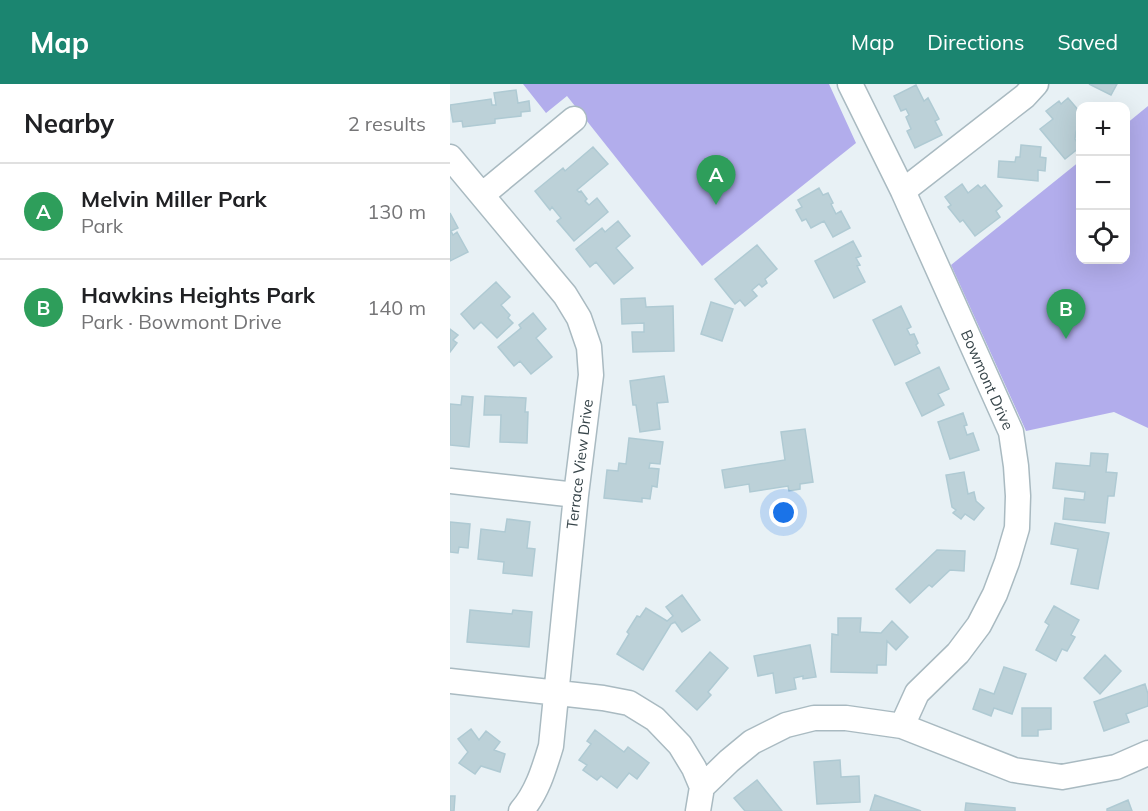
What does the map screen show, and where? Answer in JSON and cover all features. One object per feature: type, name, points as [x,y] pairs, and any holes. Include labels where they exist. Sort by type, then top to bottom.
[{"type":"street","name":"Bowmont Drive","points":[[850,84],[903,191],[1011,432],[1016,466],[1017,528],[995,594],[979,625],[958,653],[917,693],[902,726]]},
{"type":"street","points":[[903,191],[1025,96],[1036,84]]},
{"type":"street","points":[[482,195],[574,119]]},
{"type":"street","name":"Terrace View Drive","points":[[450,157],[565,295],[579,318],[589,347],[591,375],[576,495],[551,746],[543,774],[529,803],[521,811]]},
{"type":"street","points":[[450,481],[576,495]]},
{"type":"street","points":[[450,681],[556,692],[629,703],[656,719],[680,746],[694,768],[702,787],[698,811]]},
{"type":"street","points":[[702,787],[752,742],[786,725],[814,718],[846,718],[902,726],[1014,770],[1062,777],[1116,767],[1148,753]]},
{"type":"shaded area","points":[[523,84],[829,84],[856,143],[702,266],[567,96],[546,113]]},
{"type":"shaded area","points":[[1148,106],[1148,428],[1114,412],[1026,431],[951,265],[1076,164],[1076,264],[1130,264],[1130,121]]},
{"type":"building","points":[[1089,84],[1117,84],[1111,95]]},
{"type":"building","points":[[916,85],[924,101],[928,98],[939,119],[935,121],[942,135],[915,148],[907,131],[911,129],[906,117],[909,115],[906,109],[901,111],[894,96]]},
{"type":"building","points":[[516,90],[518,103],[529,101],[530,111],[521,112],[521,116],[495,119],[495,123],[463,127],[462,121],[453,122],[450,105],[491,99],[492,105],[496,105],[494,93]]},
{"type":"building","points":[[1068,98],[1076,107],[1076,150],[1065,159],[1040,129],[1053,119],[1046,111],[1059,101],[1061,104]]},
{"type":"building","points":[[1021,145],[1041,147],[1040,157],[1046,158],[1045,171],[1038,170],[1038,181],[998,177],[999,161],[1015,162],[1016,157],[1020,157]]},
{"type":"building","points":[[593,147],[608,164],[577,190],[581,191],[589,205],[597,198],[608,212],[574,241],[557,221],[561,218],[552,207],[550,210],[535,191],[563,168],[565,171]]},
{"type":"building","points":[[962,184],[968,193],[978,185],[981,188],[985,185],[1002,206],[996,211],[1000,217],[975,236],[963,220],[960,222],[948,207],[951,205],[945,197]]},
{"type":"building","points":[[819,188],[823,195],[828,193],[836,214],[841,211],[850,228],[833,237],[824,221],[811,228],[806,219],[802,221],[796,210],[802,207],[798,200]]},
{"type":"building","points":[[450,213],[458,228],[451,231],[453,235],[457,232],[468,252],[450,261]]},
{"type":"building","points":[[618,221],[630,236],[616,248],[633,268],[614,284],[596,262],[590,267],[576,249],[602,228],[605,232]]},
{"type":"building","points":[[853,241],[861,256],[856,258],[860,265],[857,266],[865,282],[834,298],[815,261]]},
{"type":"building","points":[[757,245],[777,269],[765,279],[767,283],[762,287],[759,284],[752,290],[757,296],[745,306],[740,300],[735,304],[715,279]]},
{"type":"building","points":[[496,282],[510,297],[501,305],[510,315],[508,318],[513,323],[497,338],[481,322],[474,329],[461,314]]},
{"type":"building","points":[[645,298],[646,307],[673,306],[674,351],[633,352],[632,332],[644,332],[644,323],[622,324],[621,299]]},
{"type":"building","points":[[711,302],[733,309],[722,341],[701,334]]},
{"type":"building","points":[[901,306],[911,327],[907,329],[910,335],[914,334],[920,353],[895,365],[873,320]]},
{"type":"building","points":[[533,313],[546,329],[536,338],[552,357],[531,374],[520,361],[514,366],[498,347],[521,328],[519,325]]},
{"type":"building","points":[[450,329],[458,335],[453,340],[457,343],[450,352]]},
{"type":"building","points":[[939,367],[949,389],[938,394],[944,405],[922,416],[906,383]]},
{"type":"building","points":[[664,376],[668,402],[657,403],[660,429],[640,432],[630,381]]},
{"type":"building","points":[[462,396],[473,397],[469,447],[450,445],[450,404],[461,405]]},
{"type":"building","points":[[485,396],[526,398],[527,443],[500,442],[501,415],[484,415]]},
{"type":"building","points":[[963,413],[967,435],[973,433],[979,450],[950,459],[938,422]]},
{"type":"building","points":[[805,429],[813,482],[800,484],[800,489],[789,491],[788,486],[750,492],[749,484],[725,488],[722,470],[785,460],[781,432]]},
{"type":"building","points":[[629,438],[663,442],[660,464],[650,463],[649,468],[659,469],[657,487],[652,486],[650,499],[642,498],[642,502],[604,498],[607,470],[618,471],[619,463],[626,464]]},
{"type":"building","points":[[1091,453],[1108,454],[1106,472],[1117,473],[1114,496],[1108,496],[1105,523],[1063,519],[1065,498],[1084,500],[1085,492],[1053,488],[1056,463],[1090,466]]},
{"type":"building","points":[[964,472],[968,494],[974,492],[976,501],[984,508],[974,520],[965,514],[961,519],[953,513],[956,510],[952,507],[946,475]]},
{"type":"building","points":[[507,519],[530,522],[527,548],[535,549],[532,576],[503,573],[504,562],[478,559],[481,529],[505,532]]},
{"type":"building","points":[[450,522],[470,524],[468,548],[459,547],[458,553],[450,552]]},
{"type":"building","points":[[1055,523],[1109,533],[1098,589],[1071,584],[1078,549],[1051,544]]},
{"type":"building","points":[[937,550],[965,551],[964,571],[950,570],[910,603],[896,589]]},
{"type":"building","points":[[682,595],[700,620],[682,632],[675,622],[671,624],[643,670],[617,654],[637,616],[640,617],[646,608],[667,621],[673,616],[666,607]]},
{"type":"building","points":[[1054,606],[1079,620],[1071,635],[1075,637],[1067,651],[1062,649],[1056,661],[1036,650],[1049,625],[1045,622]]},
{"type":"building","points":[[470,610],[512,614],[513,610],[532,612],[529,647],[467,642]]},
{"type":"building","points":[[838,618],[861,618],[860,632],[881,633],[892,621],[908,637],[896,650],[887,641],[886,665],[877,665],[877,673],[831,672],[832,634],[838,635]]},
{"type":"building","points":[[810,645],[816,677],[794,678],[796,689],[776,693],[773,673],[758,676],[754,656]]},
{"type":"building","points":[[710,652],[728,668],[708,692],[711,695],[697,710],[676,691]]},
{"type":"building","points":[[1105,655],[1121,671],[1100,694],[1084,678]]},
{"type":"building","points":[[1004,667],[1026,674],[1012,714],[994,708],[991,716],[973,709],[980,689],[994,694]]},
{"type":"building","points":[[1145,684],[1148,706],[1126,714],[1129,722],[1104,731],[1094,702]]},
{"type":"building","points":[[1022,708],[1051,708],[1051,729],[1038,730],[1038,736],[1022,736]]},
{"type":"building","points":[[471,729],[479,740],[486,731],[500,742],[494,750],[505,754],[500,772],[481,766],[475,774],[459,763],[468,752],[458,739]]},
{"type":"building","points":[[595,730],[624,752],[628,747],[649,763],[637,779],[629,773],[617,788],[601,776],[597,780],[583,770],[587,765],[579,760],[591,744],[587,741]]},
{"type":"building","points":[[840,760],[841,777],[859,776],[860,802],[817,804],[814,762]]},
{"type":"building","points":[[757,780],[782,811],[745,811],[734,798]]},
{"type":"building","points":[[875,795],[921,811],[870,811]]},
{"type":"building","points":[[450,796],[455,796],[454,811],[450,811]]},
{"type":"building","points":[[1128,800],[1132,811],[1107,811],[1107,809]]},
{"type":"building","points":[[966,803],[1015,808],[1015,811],[965,811]]},
{"type":"place","name":"Melvin Miller Park","points":[[716,205]]},
{"type":"place","name":"Hawkins Heights Park","points":[[1066,339]]}]
